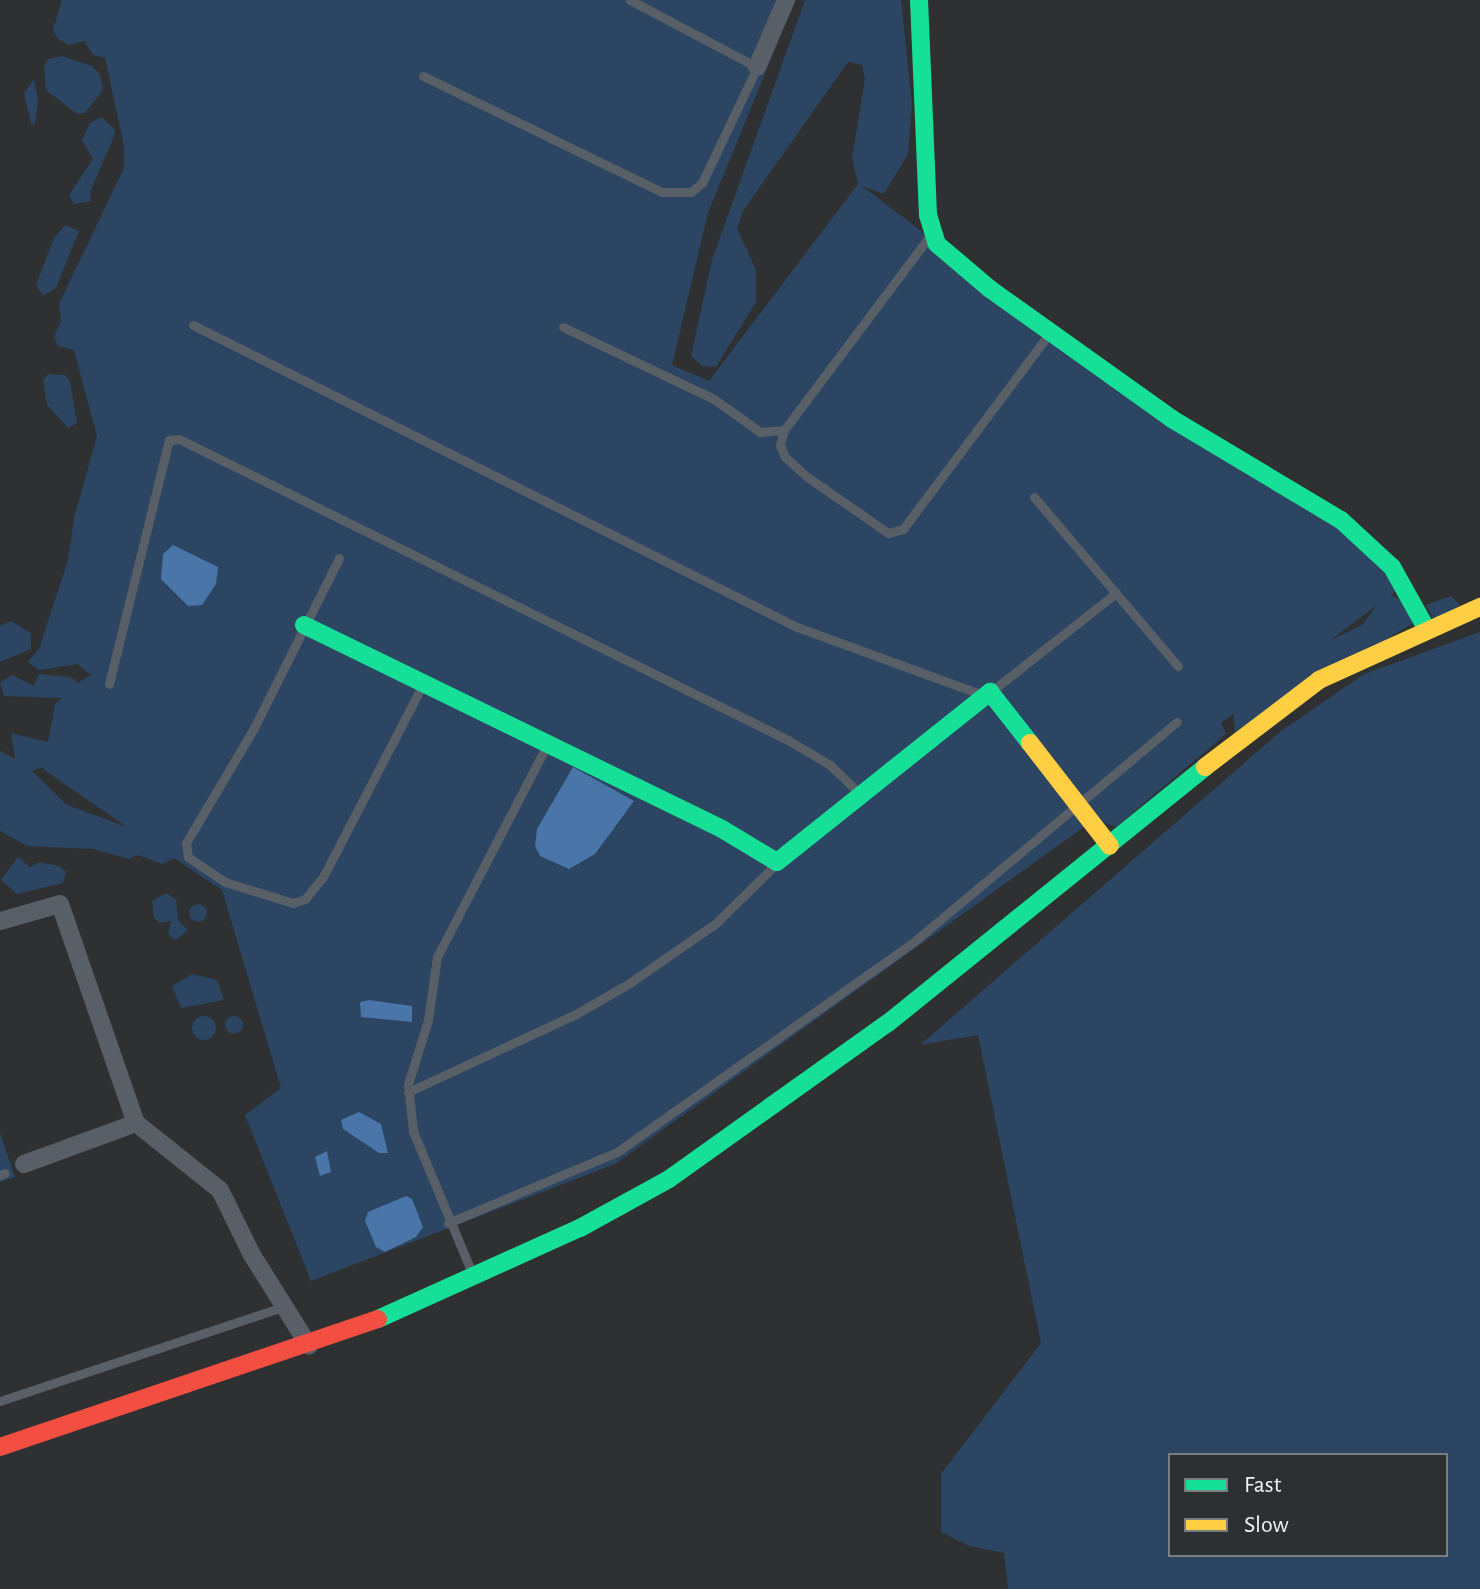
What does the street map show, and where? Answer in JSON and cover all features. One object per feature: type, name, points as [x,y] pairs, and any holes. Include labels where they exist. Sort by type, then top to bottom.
[{"type":"street","points":[[757,67],[786,0]]},
{"type":"street","points":[[919,0],[931,235],[990,289],[1172,419],[1311,500],[1368,541],[1392,567],[1426,628]]},
{"type":"street","points":[[0,1447],[309,1346],[475,1278],[656,1186],[766,1115],[1110,846],[1254,727],[1319,680],[1426,628],[1480,607]]},
{"type":"street","points":[[304,625],[548,744],[777,862],[862,798],[988,694],[1110,846]]},
{"type":"street","points":[[0,921],[50,904],[60,904],[136,1123],[220,1190],[282,1307],[309,1346]]},
{"type":"street","points":[[24,1164],[136,1123]]},
{"type":"lane","points":[[423,76],[679,196],[702,183],[757,67],[630,0]]},
{"type":"lane","points":[[931,235],[784,430],[780,445],[796,467],[888,533],[897,533],[913,518],[1051,331]]},
{"type":"lane","points":[[193,325],[797,627],[988,694],[1116,593]]},
{"type":"lane","points":[[563,327],[714,399],[760,432],[784,430]]},
{"type":"lane","points":[[109,684],[169,440],[179,439],[788,740],[830,765],[862,798]]},
{"type":"lane","points":[[1034,497],[1178,666]]},
{"type":"lane","points":[[339,558],[254,728],[186,843],[188,857],[225,882],[293,903],[305,899],[323,877],[423,683]]},
{"type":"lane","points":[[448,1223],[617,1152],[916,940],[1177,722]]},
{"type":"lane","points":[[475,1278],[448,1223],[407,1112],[408,1092],[428,1020],[437,957],[548,744]]},
{"type":"lane","points":[[408,1092],[576,1014],[628,984],[715,924],[777,862]]},
{"type":"lane","points":[[0,1401],[282,1307]]},
{"type":"shaded area","points":[[62,0],[795,0],[708,213],[672,365],[709,381],[858,184],[852,159],[865,79],[862,65],[848,62],[743,211],[737,228],[756,270],[756,302],[716,367],[702,366],[691,356],[712,260],[805,0],[901,0],[912,104],[908,154],[884,194],[862,186],[1215,454],[1343,530],[1399,588],[1391,595],[1405,601],[1413,623],[1235,732],[1233,714],[1221,723],[1226,734],[1116,827],[1095,819],[615,1164],[311,1281],[245,1115],[281,1088],[222,890],[174,858],[162,864],[138,855],[129,859],[93,849],[27,846],[0,831],[0,751],[15,759],[11,733],[48,742],[55,704],[62,698],[4,696],[0,683],[12,675],[34,686],[39,674],[70,677],[78,683],[91,675],[77,664],[39,670],[28,662],[39,649],[68,560],[74,518],[97,436],[74,350],[58,346],[54,337],[61,321],[59,304],[124,168],[124,146],[105,58],[93,55],[84,41],[69,45],[58,39],[53,30]],"holes":[[[1377,605],[1362,625],[1333,639],[1333,638]],[[44,767],[44,770],[127,827],[67,805],[32,771]]]},
{"type":"shaded area","points":[[62,56],[92,66],[100,75],[103,90],[85,113],[77,114],[46,90],[44,66],[48,59]]},
{"type":"shaded area","points":[[34,79],[38,100],[35,124],[31,124],[24,93]]},
{"type":"shaded area","points":[[102,117],[115,130],[113,139],[90,192],[91,201],[74,204],[69,195],[93,159],[82,140],[90,123]]},
{"type":"shaded area","points":[[65,225],[79,231],[56,288],[43,296],[36,285],[54,238]]},
{"type":"shaded area","points":[[48,374],[65,375],[70,381],[77,423],[68,428],[47,405],[43,380]]},
{"type":"shaded area","points":[[173,545],[218,567],[216,584],[202,605],[188,606],[161,579],[163,554]]},
{"type":"shaded area","points":[[1451,596],[1460,605],[1434,620],[1426,605]]},
{"type":"shaded area","points":[[11,621],[31,633],[31,649],[0,662],[0,626]]},
{"type":"shaded area","points":[[1480,632],[1480,1589],[1008,1589],[1004,1553],[969,1546],[941,1532],[941,1474],[1041,1343],[978,1035],[920,1045],[1281,731],[1364,674]]},
{"type":"shaded area","points":[[573,767],[634,801],[595,854],[569,869],[540,856],[535,846],[537,829]]},
{"type":"shaded area","points":[[18,857],[30,867],[40,862],[59,866],[66,872],[63,883],[17,894],[1,880]]},
{"type":"shaded area","points":[[166,893],[176,899],[178,920],[188,930],[176,940],[168,935],[171,921],[159,923],[154,917],[152,901]]},
{"type":"shaded area","points":[[198,904],[207,913],[198,922],[189,913]]},
{"type":"shaded area","points":[[192,974],[217,980],[224,1000],[181,1008],[172,986]]},
{"type":"shaded area","points":[[369,1000],[412,1006],[412,1022],[361,1017],[360,1002]]},
{"type":"shaded area","points":[[204,1016],[213,1019],[216,1028],[213,1037],[204,1040],[195,1037],[192,1028],[195,1019]]},
{"type":"shaded area","points":[[230,1016],[238,1016],[243,1025],[241,1032],[230,1034],[225,1029],[225,1021]]},
{"type":"shaded area","points":[[359,1112],[381,1124],[388,1153],[379,1153],[343,1129],[341,1120]]},
{"type":"shaded area","points":[[0,1133],[15,1177],[0,1182]]},
{"type":"shaded area","points":[[327,1151],[331,1172],[320,1176],[315,1157]]},
{"type":"shaded area","points":[[406,1196],[412,1199],[423,1227],[416,1237],[385,1252],[376,1247],[365,1221],[368,1212]]},
{"type":"traffic: fast","points":[[919,0],[928,215],[937,244],[990,289],[1172,419],[1341,520],[1392,567],[1426,628]]},
{"type":"traffic: fast","points":[[304,625],[722,829],[777,862],[990,692],[1030,743]]},
{"type":"traffic: fast","points":[[378,1319],[580,1228],[669,1179],[888,1023],[1205,767]]},
{"type":"traffic: slow","points":[[1205,767],[1319,680],[1480,607]]},
{"type":"traffic: slow","points":[[1030,743],[1110,846]]},
{"type":"traffic: jam","points":[[0,1447],[378,1319]]}]
